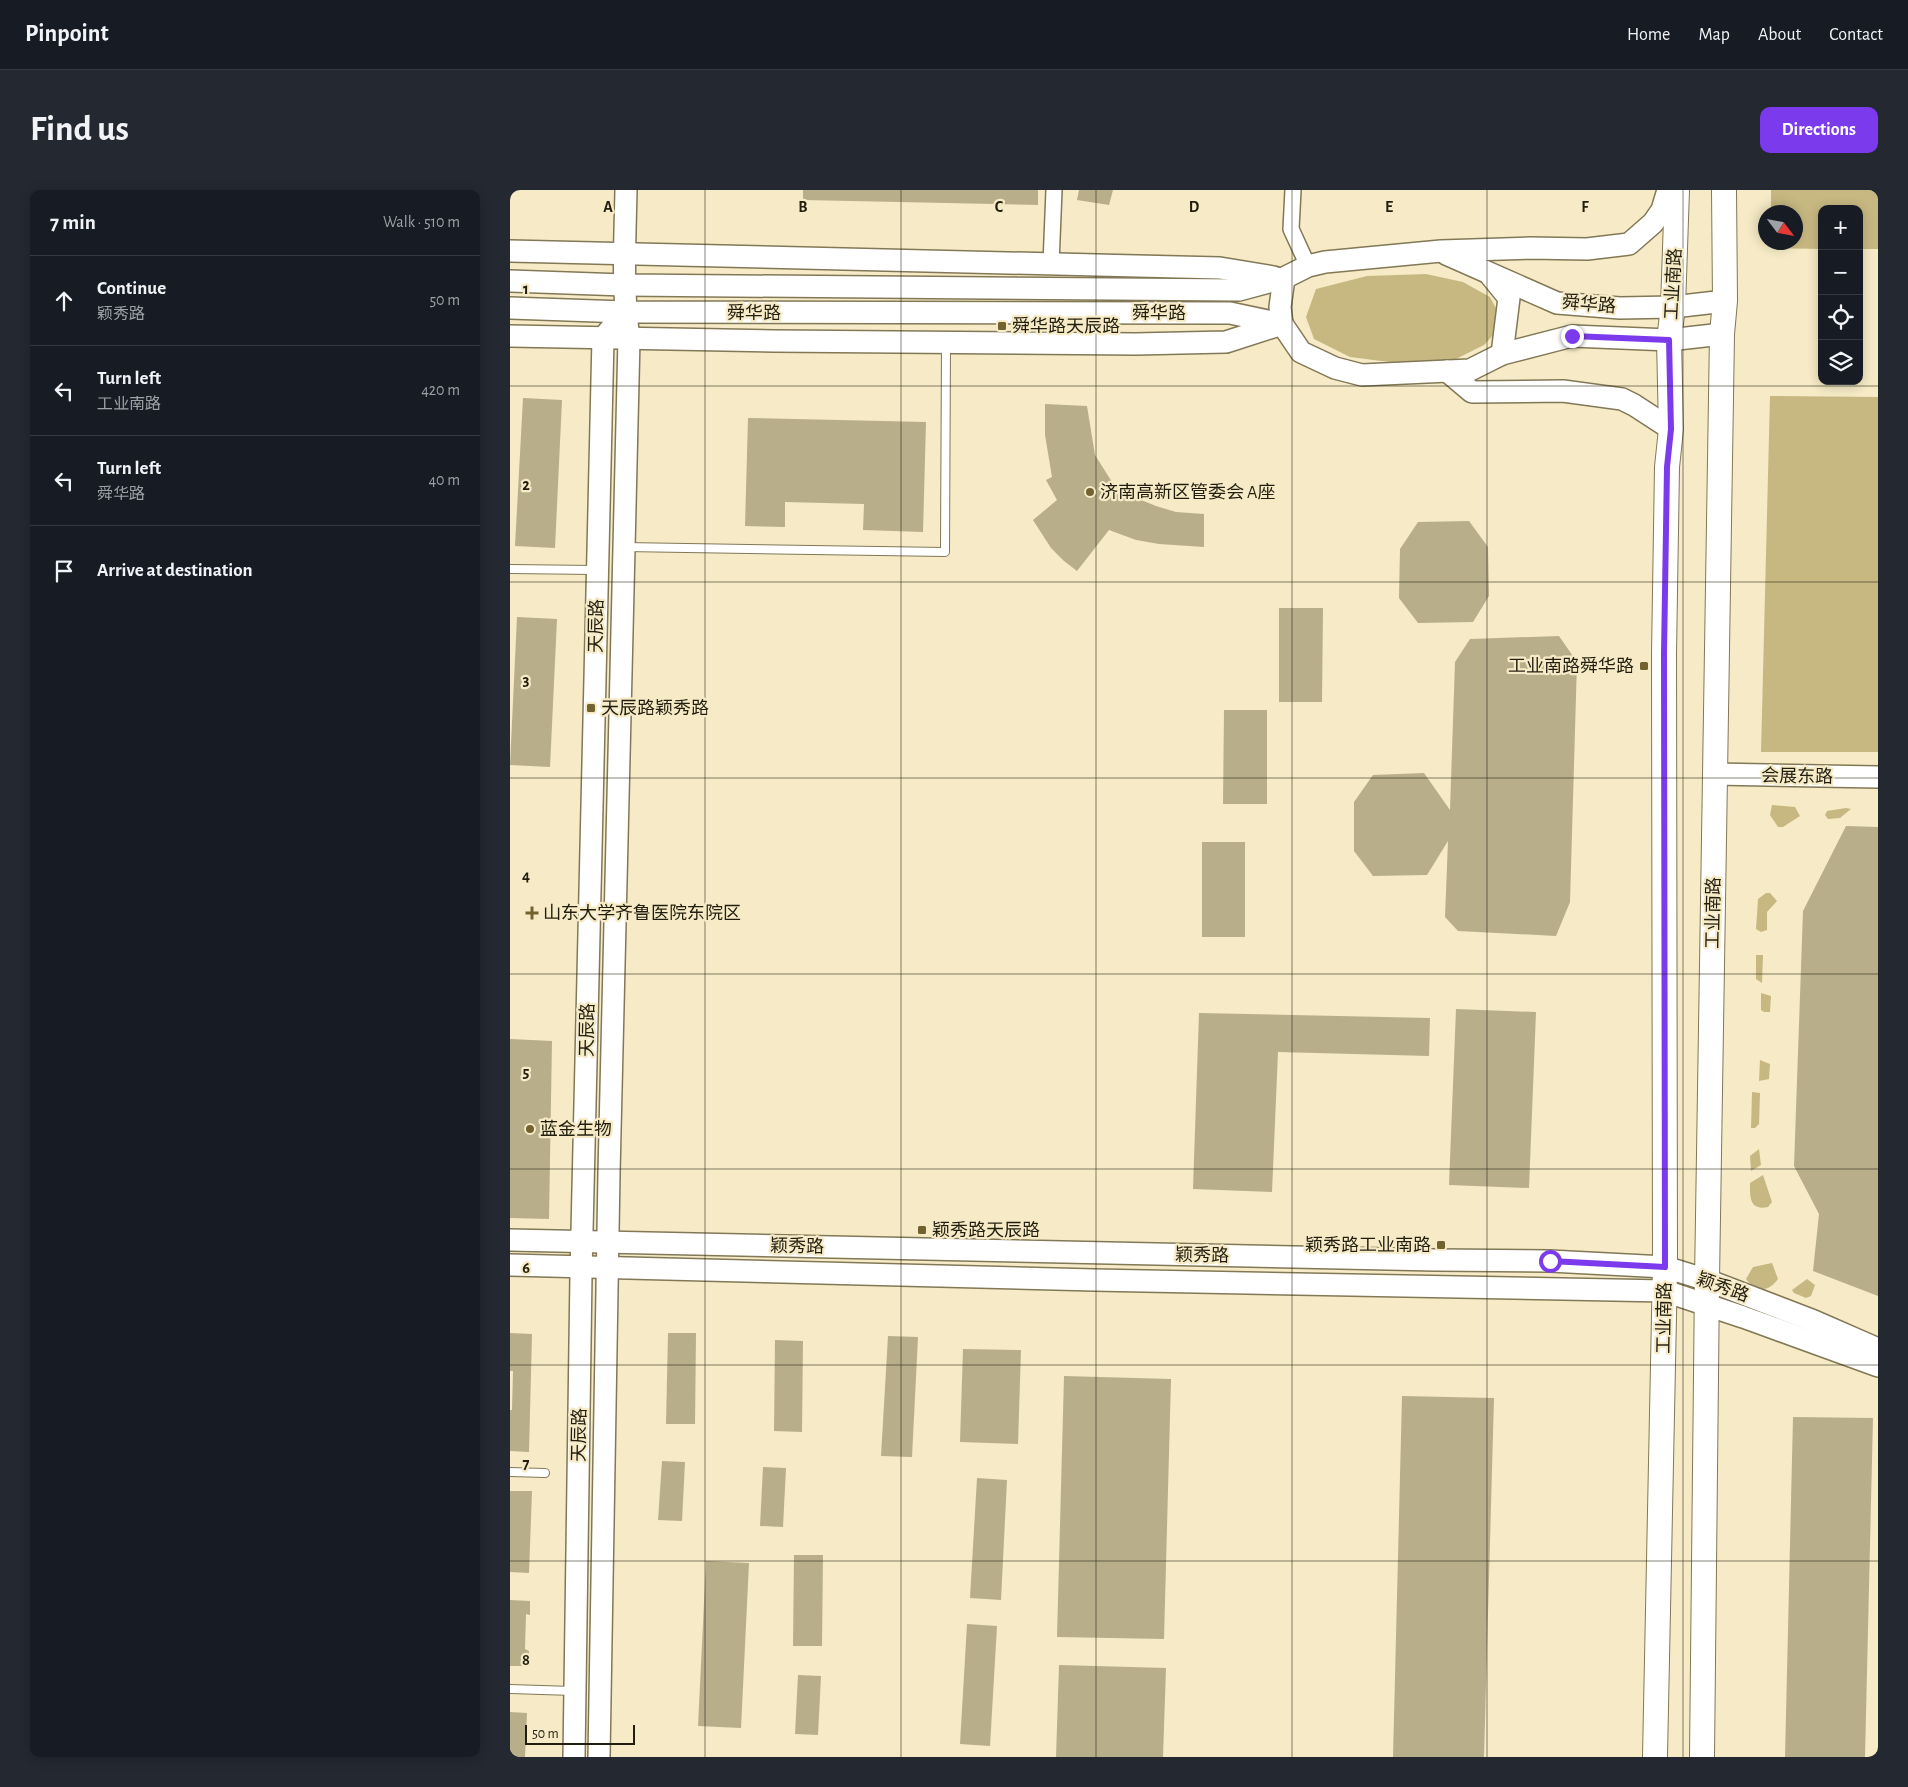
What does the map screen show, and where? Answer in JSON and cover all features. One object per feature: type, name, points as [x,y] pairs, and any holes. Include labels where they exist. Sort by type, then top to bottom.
[{"type":"main road","name":"天辰路","points":[[598,1757],[627,339],[624,284],[626,190]]},
{"type":"main road","points":[[1441,251],[1530,248],[1587,250],[1629,244],[1653,223],[1662,210],[1668,190]]},
{"type":"main road","name":"工业南路","points":[[1655,1757],[1665,1292],[1664,654],[1667,467],[1671,429],[1669,340],[1673,307],[1677,190]]},
{"type":"main road","name":"工业南路","points":[[1702,1757],[1706,1305],[1722,334],[1725,301],[1724,190]]},
{"type":"main road","points":[[510,251],[1220,268],[1284,278],[1280,307],[1282,324],[1226,342],[1126,344],[510,336]]},
{"type":"main road","name":"舜华路","points":[[510,281],[624,284],[1239,290],[1284,278],[1308,266],[1325,262],[1441,251],[1557,303],[1620,308],[1673,307],[1725,301]]},
{"type":"main road","points":[[1490,274],[1509,298],[1502,354]]},
{"type":"main road","name":"舜华路","points":[[510,308],[625,312],[1230,313],[1282,324],[1301,352],[1335,368],[1362,375],[1470,370],[1502,354],[1572,336],[1669,340],[1722,334]]},
{"type":"main road","points":[[603,338],[625,312]]},
{"type":"main road","name":"天辰路","points":[[574,1757],[581,1267],[603,338]]},
{"type":"main road","points":[[1446,371],[1472,392],[1563,391],[1622,399],[1671,429]]},
{"type":"main road","name":"会展东路","points":[[1715,774],[1878,777]]},
{"type":"main road","name":"颖秀路","points":[[510,1240],[1550,1261],[1665,1267],[1707,1280],[1878,1348]]},
{"type":"main road","name":"颖秀路","points":[[510,1265],[1665,1292],[1878,1366]]},
{"type":"street","points":[[1051,264],[1054,190]]},
{"type":"street","points":[[1293,190],[1292,229],[1308,266]]},
{"type":"lane","points":[[622,547],[945,552],[946,342]]},
{"type":"lane","points":[[510,569],[597,570]]},
{"type":"lane","points":[[510,1472],[545,1473]]},
{"type":"lane","points":[[510,1689],[575,1691]]},
{"type":"shaded area","points":[[1771,190],[1878,190],[1878,249],[1863,249],[1863,205],[1818,205],[1818,249],[1803,249],[1803,205],[1771,205]]},
{"type":"shaded area","points":[[1426,274],[1463,282],[1490,297],[1499,314],[1495,333],[1484,345],[1454,360],[1397,363],[1350,357],[1314,339],[1306,317],[1316,289],[1367,276]]},
{"type":"shaded area","points":[[1770,396],[1878,397],[1878,752],[1761,752]]},
{"type":"shaded area","points":[[1772,805],[1795,807],[1800,816],[1783,827],[1778,827],[1770,815]]},
{"type":"shaded area","points":[[1851,809],[1840,818],[1828,819],[1825,815],[1827,811]]},
{"type":"shaded area","points":[[1766,893],[1770,893],[1777,901],[1767,912],[1767,930],[1761,932],[1756,929],[1758,899]]},
{"type":"shaded area","points":[[1756,955],[1763,955],[1762,983],[1756,979]]},
{"type":"shaded area","points":[[1761,993],[1771,996],[1770,1012],[1761,1010]]},
{"type":"shaded area","points":[[1760,1060],[1770,1064],[1769,1079],[1759,1081]]},
{"type":"shaded area","points":[[1752,1092],[1760,1093],[1759,1124],[1755,1128],[1751,1128]]},
{"type":"shaded area","points":[[1759,1149],[1761,1165],[1751,1171],[1750,1156]]},
{"type":"shaded area","points":[[1763,1175],[1772,1202],[1768,1207],[1762,1208],[1754,1205],[1752,1201],[1750,1183]]},
{"type":"shaded area","points":[[1772,1263],[1778,1279],[1771,1286],[1758,1289],[1746,1279],[1753,1267]]},
{"type":"shaded area","points":[[1807,1279],[1815,1285],[1811,1296],[1806,1298],[1794,1293],[1792,1290]]},
{"type":"building","points":[[803,190],[1038,190],[1038,205],[803,200]]},
{"type":"building","points":[[1079,190],[1113,190],[1109,205],[1077,200]]},
{"type":"building","points":[[523,398],[562,400],[555,548],[515,546]]},
{"type":"building","name":"济南高新区管委会 A座","points":[[1045,404],[1087,406],[1095,455],[1112,482],[1136,498],[1156,506],[1176,512],[1204,514],[1204,547],[1159,544],[1136,540],[1109,530],[1077,571],[1064,561],[1051,548],[1033,520],[1057,500],[1046,480],[1052,477],[1045,435]]},
{"type":"building","points":[[748,418],[926,422],[923,532],[863,530],[864,504],[785,502],[785,527],[745,526]]},
{"type":"building","points":[[1469,521],[1488,547],[1489,596],[1473,622],[1418,623],[1399,598],[1400,549],[1418,522]]},
{"type":"building","points":[[1279,608],[1323,608],[1322,702],[1279,702]]},
{"type":"building","points":[[517,617],[557,619],[550,767],[510,765]]},
{"type":"building","points":[[1559,636],[1577,662],[1570,902],[1556,936],[1458,931],[1445,917],[1448,841],[1427,875],[1373,876],[1354,851],[1354,802],[1373,775],[1424,773],[1450,810],[1455,662],[1470,639]]},
{"type":"building","points":[[1224,710],[1267,710],[1267,804],[1223,804]]},
{"type":"building","points":[[1846,826],[1878,827],[1878,1296],[1813,1271],[1819,1214],[1794,1166],[1803,911]]},
{"type":"building","points":[[1202,842],[1245,842],[1245,937],[1202,937]]},
{"type":"building","points":[[1456,1009],[1536,1012],[1529,1188],[1449,1185]]},
{"type":"building","points":[[1199,1013],[1430,1018],[1429,1056],[1278,1052],[1272,1192],[1193,1189]]},
{"type":"building","name":"蓝金生物","points":[[510,1039],[552,1041],[549,1219],[510,1218]]},
{"type":"building","points":[[510,1333],[532,1334],[529,1452],[510,1451],[510,1410],[512,1410],[513,1371],[510,1371]]},
{"type":"building","points":[[668,1333],[696,1333],[695,1424],[666,1424]]},
{"type":"building","points":[[888,1336],[918,1337],[912,1457],[881,1456]]},
{"type":"building","points":[[775,1340],[803,1341],[802,1432],[774,1431]]},
{"type":"building","points":[[963,1349],[1021,1350],[1018,1444],[960,1442]]},
{"type":"building","points":[[1064,1376],[1171,1379],[1164,1639],[1057,1637]]},
{"type":"building","points":[[1402,1396],[1494,1398],[1484,1757],[1393,1757]]},
{"type":"building","points":[[1793,1417],[1873,1418],[1865,1757],[1785,1757]]},
{"type":"building","points":[[662,1461],[685,1462],[682,1521],[658,1520]]},
{"type":"building","points":[[763,1467],[786,1468],[783,1527],[760,1526]]},
{"type":"building","points":[[977,1478],[1007,1480],[1001,1600],[970,1598]]},
{"type":"building","points":[[510,1491],[532,1491],[529,1573],[510,1572]]},
{"type":"building","points":[[794,1555],[823,1555],[822,1646],[793,1646]]},
{"type":"building","points":[[706,1561],[749,1563],[741,1728],[698,1726]]},
{"type":"building","points":[[510,1600],[530,1601],[530,1615],[526,1614],[525,1649],[529,1651],[529,1666],[510,1666]]},
{"type":"building","points":[[967,1624],[997,1626],[990,1746],[960,1744]]},
{"type":"building","points":[[1059,1665],[1166,1668],[1163,1757],[1056,1757]]},
{"type":"building","points":[[798,1675],[821,1676],[818,1735],[795,1734]]},
{"type":"building","points":[[510,1712],[527,1713],[525,1757],[510,1757]]},
{"type":"place","name":"舜华路天辰路","points":[[1002,326]]},
{"type":"place","name":"济南高新区管委会 A座","points":[[1090,492]]},
{"type":"place","name":"工业南路舜华路","points":[[1644,666]]},
{"type":"place","name":"天辰路颖秀路","points":[[591,708]]},
{"type":"place","name":"山东大学齐鲁医院东院区","points":[[532,913]]},
{"type":"place","name":"蓝金生物","points":[[530,1129]]},
{"type":"place","name":"颖秀路天辰路","points":[[922,1230]]},
{"type":"place","name":"颖秀路工业南路","points":[[1441,1245]]},
{"type":"route","points":[[1550,1261],[1665,1267],[1664,654],[1667,467],[1671,429],[1669,340],[1572,336]]}]
